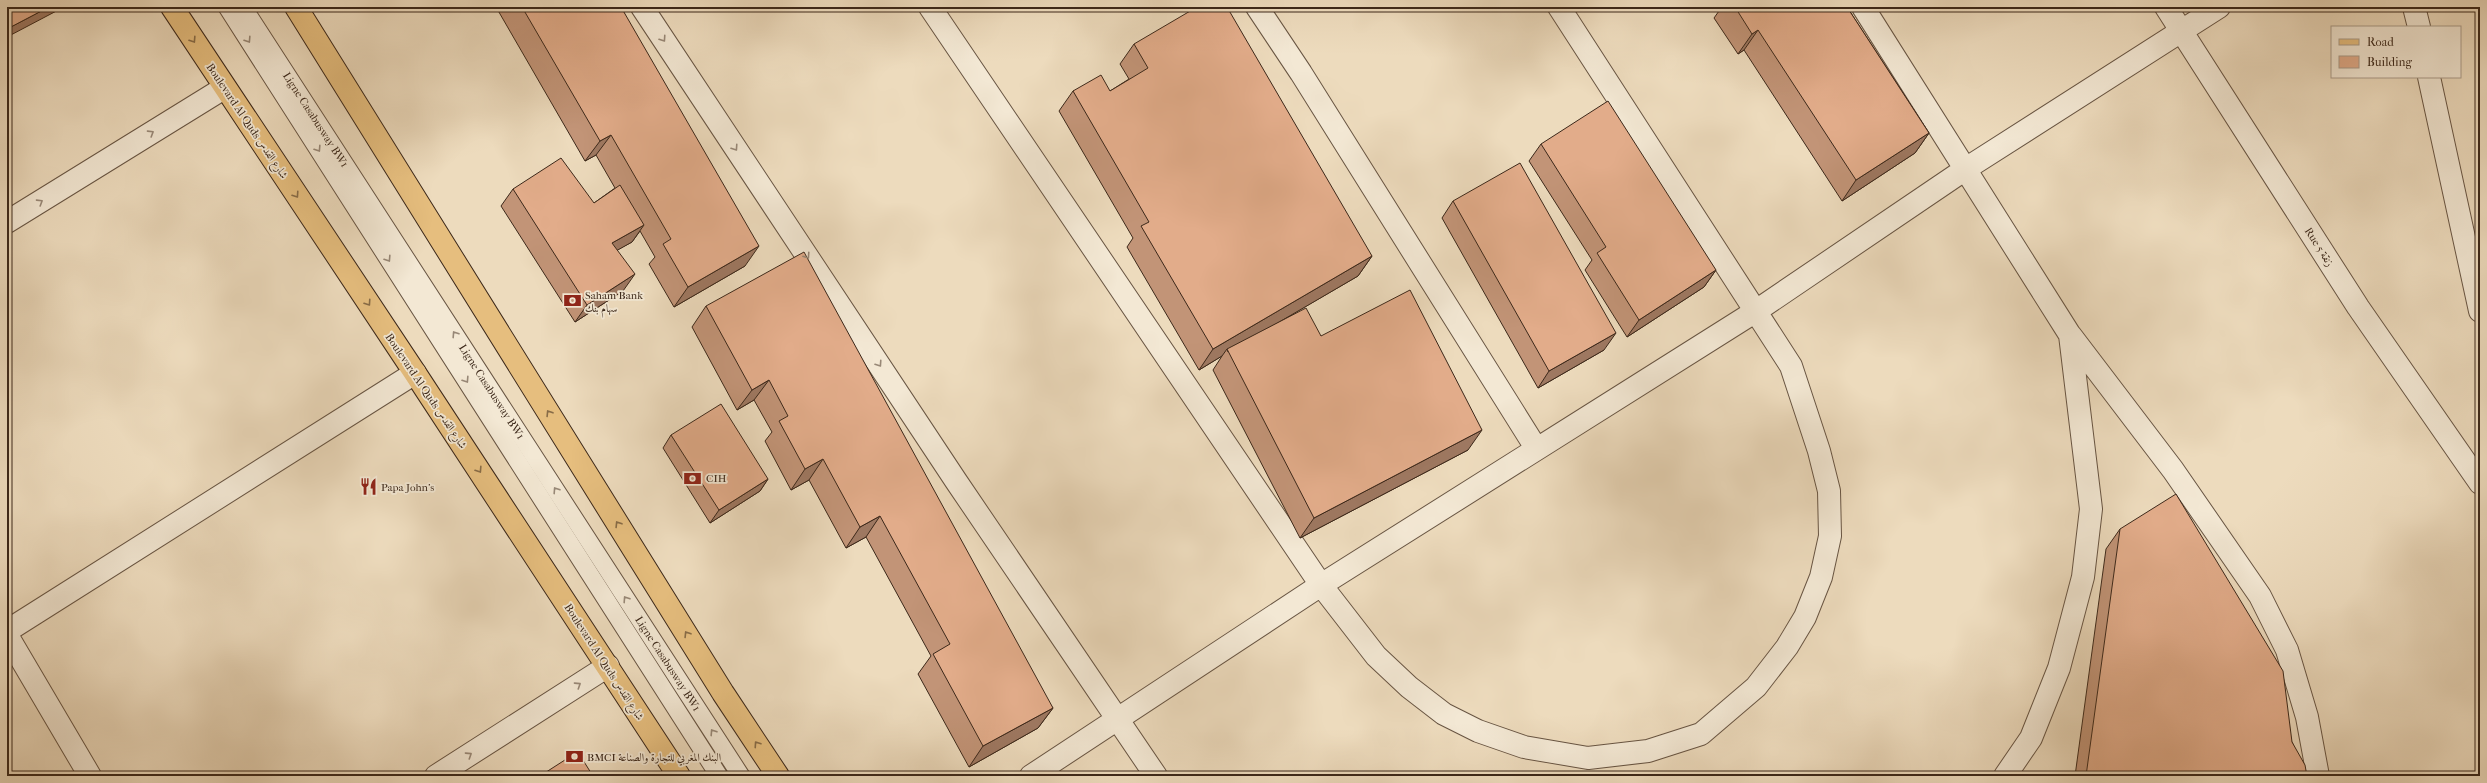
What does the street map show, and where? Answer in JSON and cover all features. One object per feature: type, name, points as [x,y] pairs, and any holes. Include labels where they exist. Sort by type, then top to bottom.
[{"type":"main road","name":"Boulevard Al Quds شارع القدس","points":[[172,7],[224,88],[415,373],[679,776]]},
{"type":"main road","points":[[296,7],[723,693],[778,776]]},
{"type":"street","points":[[642,7],[1117,720],[1156,776]]},
{"type":"street","points":[[930,7],[1322,585],[1376,656],[1409,687],[1444,714],[1478,731],[1524,747],[1588,758],[1648,751],[1701,734],[1756,687],[1787,647],[1805,617],[1821,577],[1830,536],[1829,491],[1811,424],[1791,366],[1559,7]]},
{"type":"street","points":[[1257,7],[1301,73],[1536,448]]},
{"type":"street","points":[[1864,7],[1967,168],[2070,335],[2173,470],[2260,596],[2287,650],[2306,717],[2318,776]]},
{"type":"street","name":"Rue 5 زنقة","points":[[2166,7],[2358,307],[2480,483]]},
{"type":"street","points":[[1031,776],[1322,585],[1756,310],[1967,168],[2219,7]]},
{"type":"street","points":[[2414,7],[2419,26]]},
{"type":"street","points":[[2430,78],[2480,311]]},
{"type":"street","points":[[7,222],[224,88]]},
{"type":"street","points":[[2005,776],[2030,738],[2059,668],[2083,577],[2091,509],[2070,335]]},
{"type":"street","points":[[7,631],[415,373]]},
{"type":"street","points":[[7,635],[90,776]]},
{"type":"street","points":[[436,776],[608,666]]},
{"type":"lane","name":"Ligne Casabusway BW1","points":[[227,7],[720,776]]},
{"type":"lane","name":"Ligne Casabusway BW1","points":[[243,7],[741,776]]},
{"type":"building","points":[[7,7],[49,7],[7,29]]},
{"type":"building","points":[[522,7],[621,7],[759,246],[688,287],[663,244],[671,239],[611,135],[600,141]]},
{"type":"building","points":[[1197,7],[1227,7],[1372,256],[1213,349],[1141,226],[1149,222],[1073,91],[1101,75],[1110,91],[1148,68],[1134,44]]},
{"type":"building","points":[[1735,7],[1847,7],[1929,133],[1856,180],[1758,30],[1752,34]]},
{"type":"building","points":[[1608,101],[1716,270],[1639,320],[1597,253],[1606,247],[1541,144]]},
{"type":"building","points":[[561,158],[594,203],[620,185],[644,225],[612,243],[635,274],[587,305],[513,189]]},
{"type":"building","points":[[1520,163],[1616,333],[1549,371],[1453,201]]},
{"type":"building","points":[[804,252],[1053,708],[983,746],[933,654],[950,644],[880,516],[860,527],[823,459],[805,469],[779,421],[788,416],[769,380],[752,390],[706,306]]},
{"type":"building","points":[[1410,290],[1482,430],[1314,518],[1227,349],[1306,308],[1321,336]]},
{"type":"building","points":[[721,404],[768,479],[719,510],[671,435]]},
{"type":"building","points":[[2176,494],[2283,671],[2292,742],[2305,765],[2307,776],[2086,776],[2120,529]]},
{"type":"building","points":[[581,757],[593,776],[540,776],[568,758],[571,763]]},
{"type":"place","name":"Saham Bank سهام بنك","points":[[572,301]]},
{"type":"place","name":"CIH","points":[[693,478]]},
{"type":"place","name":"Papa John's","points":[[368,487]]},
{"type":"place","name":"BMCI البنك المغربي للتجارة والصناعة","points":[[574,757]]}]
